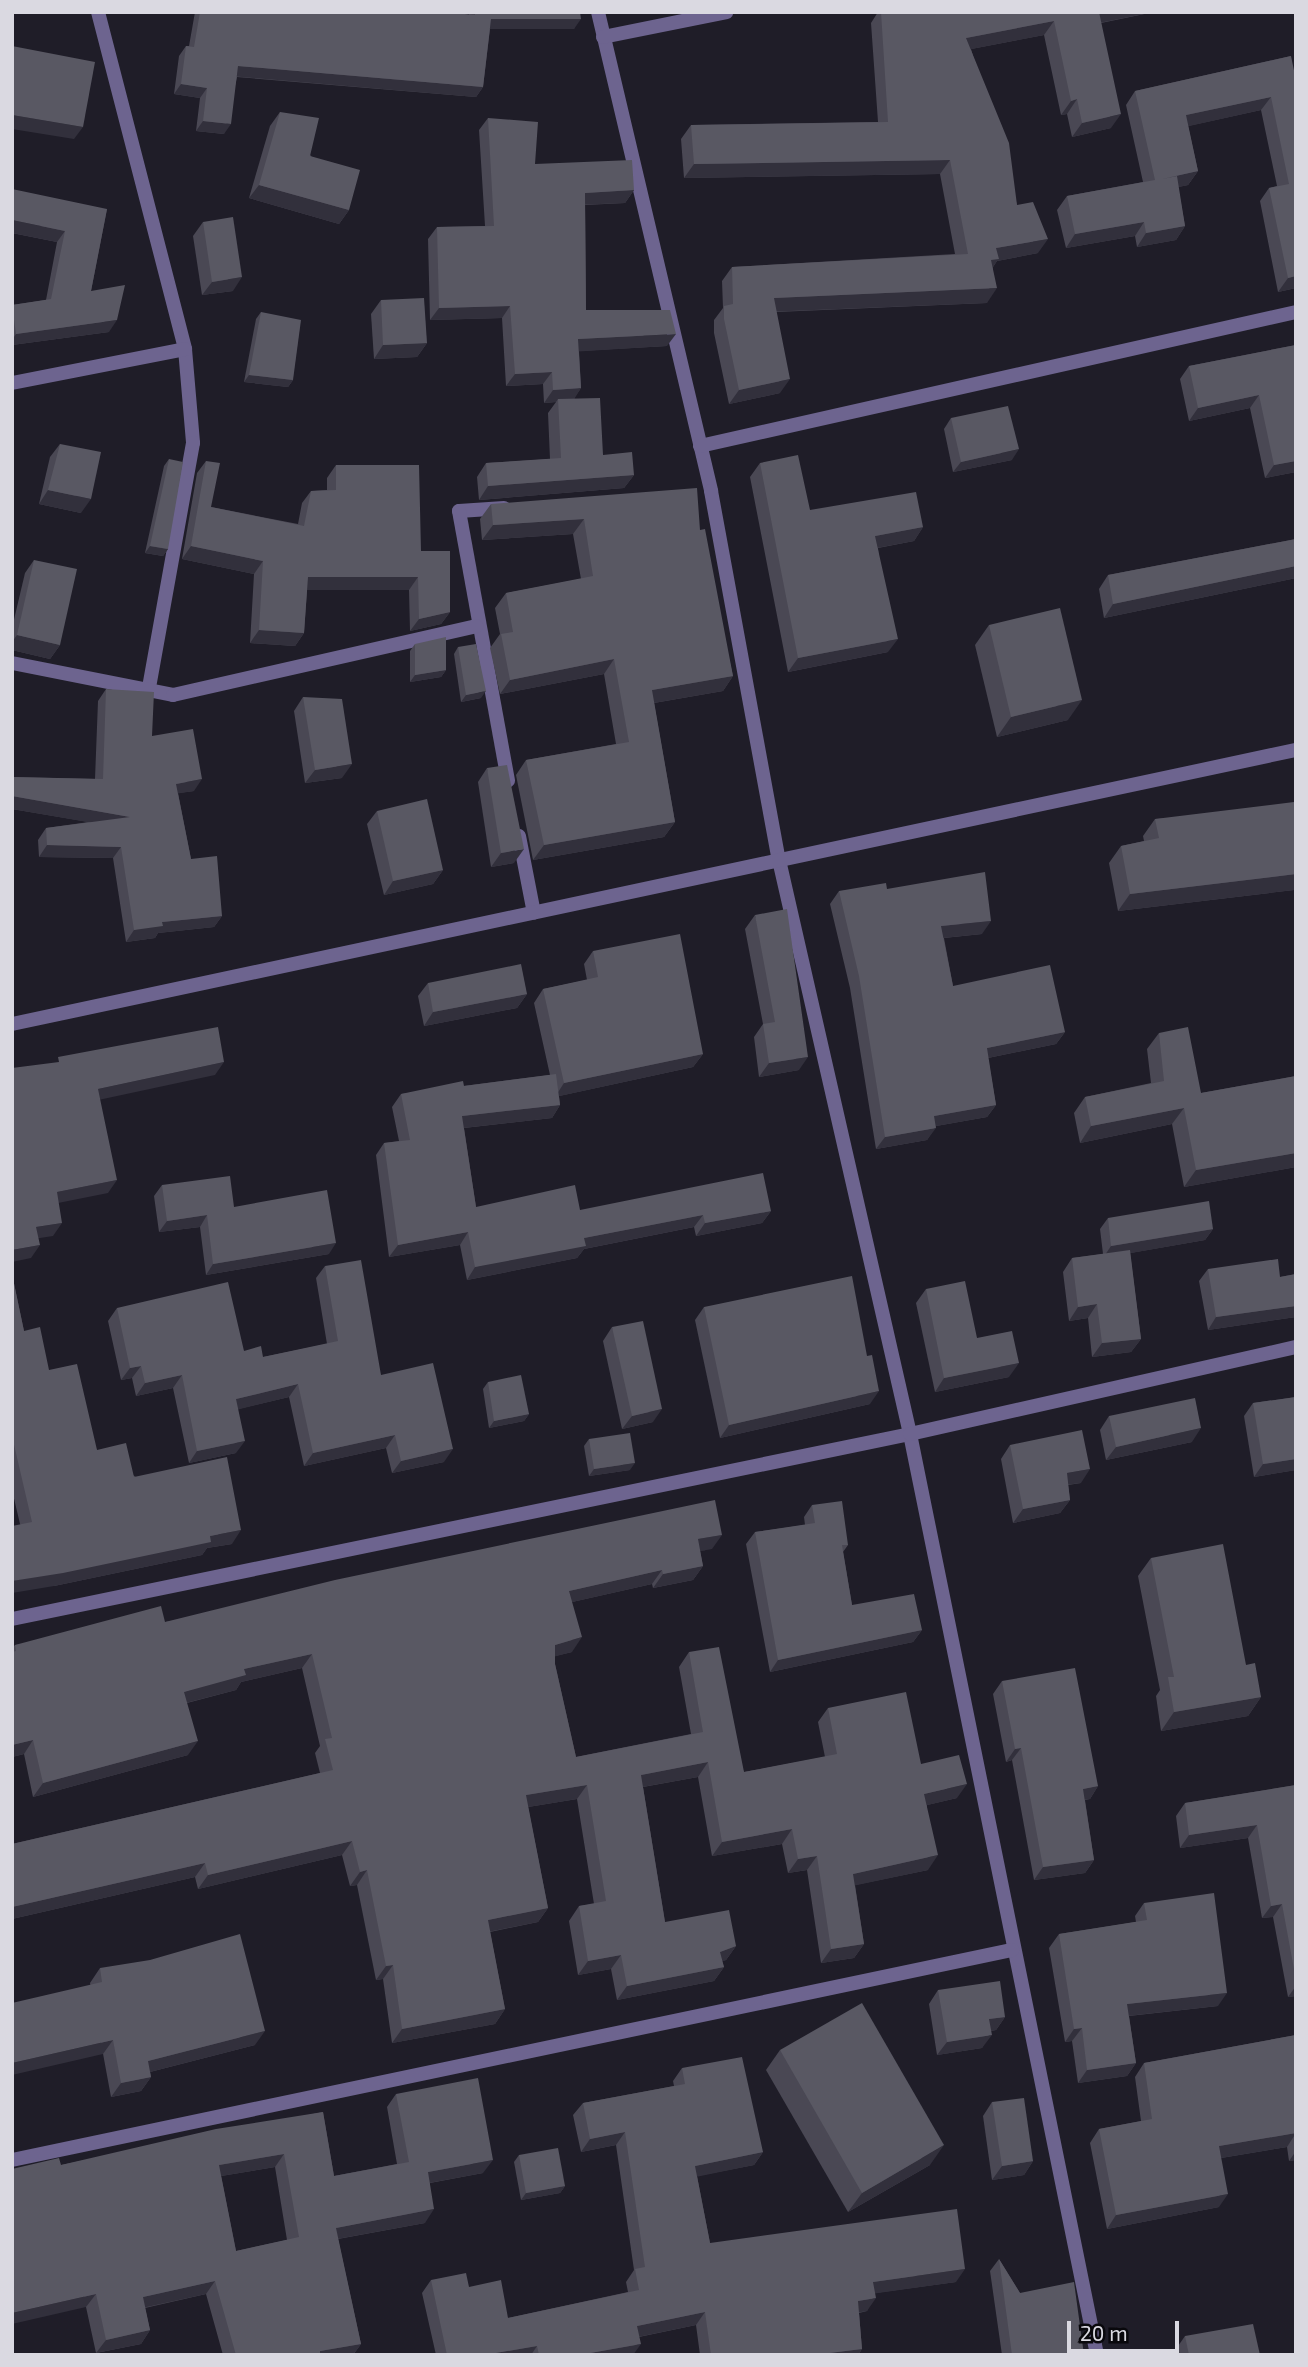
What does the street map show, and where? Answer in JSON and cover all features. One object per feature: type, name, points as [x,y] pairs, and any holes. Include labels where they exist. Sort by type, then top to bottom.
[{"type":"street","points":[[98,12],[185,349],[193,443],[148,693]]},
{"type":"street","points":[[598,12],[700,446],[705,491],[779,860],[910,1434],[1012,1950],[1097,2355]]},
{"type":"street","points":[[603,37],[727,12]]},
{"type":"street","points":[[700,446],[1296,312]]},
{"type":"street","points":[[12,383],[185,349]]},
{"type":"street","points":[[526,506],[459,511],[476,626],[534,913]]},
{"type":"street","points":[[12,663],[148,693],[173,695],[476,626]]},
{"type":"street","points":[[12,1024],[1296,750]]},
{"type":"street","points":[[12,1619],[910,1434],[1296,1347]]},
{"type":"street","points":[[12,2160],[1012,1950]]},
{"type":"building","points":[[200,12],[444,12],[475,15],[475,12],[580,12],[581,19],[491,19],[483,87],[238,66],[231,124],[203,121],[207,88],[181,84],[186,46],[194,47]]},
{"type":"building","points":[[881,12],[1099,12],[1121,114],[1082,123],[1077,99],[1071,101],[1054,21],[966,38],[1009,143],[1017,205],[1033,202],[1048,239],[996,248],[999,259],[991,260],[997,288],[774,298],[790,379],[739,390],[724,319],[724,306],[733,304],[732,267],[968,254],[950,160],[694,164],[691,125],[888,122]]},
{"type":"building","points":[[12,46],[95,62],[83,127],[12,115]]},
{"type":"building","points":[[1291,56],[1296,80],[1296,276],[1288,278],[1269,188],[1289,184],[1271,97],[1186,115],[1198,171],[1162,179],[1177,176],[1185,226],[1146,233],[1144,222],[1075,234],[1067,196],[1155,180],[1135,91]]},
{"type":"building","points":[[280,112],[319,118],[310,156],[360,170],[349,210],[259,185]]},
{"type":"building","points":[[488,118],[538,122],[535,164],[632,160],[634,190],[585,193],[586,310],[670,310],[676,334],[578,339],[581,388],[553,390],[552,372],[515,374],[510,306],[439,308],[437,227],[494,226]]},
{"type":"building","points":[[12,189],[107,209],[91,291],[125,285],[117,320],[16,334],[12,305],[51,299],[65,231],[12,220]]},
{"type":"building","points":[[233,217],[242,277],[212,282],[203,222]]},
{"type":"building","points":[[424,298],[427,343],[383,345],[381,300]]},
{"type":"building","points":[[261,312],[301,320],[293,380],[249,375]]},
{"type":"building","points":[[1296,345],[1296,461],[1274,465],[1259,395],[1198,408],[1189,366]]},
{"type":"building","points":[[600,398],[603,455],[632,452],[634,475],[488,486],[486,463],[561,458],[558,399]]},
{"type":"building","points":[[1008,406],[1019,449],[961,462],[951,418]]},
{"type":"building","points":[[60,444],[101,452],[91,499],[48,490]]},
{"type":"building","points":[[798,455],[810,510],[916,492],[923,527],[875,536],[898,639],[798,658],[760,463]]},
{"type":"building","points":[[169,459],[183,462],[168,549],[150,546]]},
{"type":"building","points":[[206,461],[220,463],[211,507],[304,526],[311,491],[336,490],[336,465],[419,465],[421,551],[450,551],[450,612],[419,619],[418,577],[308,577],[304,633],[259,630],[263,561],[191,546]]},
{"type":"building","points":[[697,488],[700,530],[705,529],[733,676],[652,690],[675,822],[544,845],[526,760],[629,742],[614,659],[510,680],[501,634],[513,632],[506,593],[593,576],[584,519],[493,525],[491,504]]},
{"type":"building","points":[[1296,539],[1296,566],[1113,604],[1108,575]]},
{"type":"building","points":[[34,560],[77,569],[60,645],[17,635]]},
{"type":"building","points":[[1060,608],[1082,700],[1011,717],[989,625]]},
{"type":"building","points":[[446,637],[446,670],[415,675],[415,644]]},
{"type":"building","points":[[476,644],[486,691],[466,695],[458,647]]},
{"type":"building","points":[[106,689],[154,692],[152,736],[193,729],[202,779],[176,784],[191,859],[217,856],[222,916],[162,922],[163,926],[134,930],[121,847],[47,845],[46,828],[130,817],[12,796],[12,777],[103,779]]},
{"type":"building","points":[[303,697],[342,699],[352,764],[315,770]]},
{"type":"building","points":[[507,765],[524,849],[501,853],[487,768]]},
{"type":"building","points":[[427,799],[443,870],[393,881],[377,811]]},
{"type":"building","points":[[1294,802],[1296,874],[1130,894],[1121,846],[1159,838],[1155,819]]},
{"type":"building","points":[[985,872],[991,921],[941,926],[953,986],[1050,965],[1065,1032],[987,1048],[996,1105],[934,1116],[936,1128],[885,1137],[859,976],[839,891],[886,883],[887,889]]},
{"type":"building","points":[[787,909],[808,1057],[769,1063],[763,1024],[775,1022],[755,915]]},
{"type":"building","points":[[680,934],[703,1054],[564,1083],[543,989],[598,977],[593,951]]},
{"type":"building","points":[[521,964],[527,994],[433,1012],[428,983]]},
{"type":"building","points":[[218,1027],[224,1062],[98,1089],[117,1180],[57,1192],[62,1223],[36,1227],[40,1245],[12,1250],[12,1068],[59,1062],[58,1057]]},
{"type":"building","points":[[1188,1027],[1201,1093],[1296,1076],[1296,1153],[1196,1170],[1184,1108],[1091,1126],[1085,1097],[1164,1081],[1159,1033]]},
{"type":"building","points":[[556,1074],[560,1105],[462,1116],[476,1207],[575,1185],[580,1210],[763,1173],[771,1211],[705,1223],[703,1215],[584,1238],[586,1246],[475,1267],[468,1232],[398,1245],[384,1143],[410,1140],[401,1094],[463,1081],[464,1086]]},
{"type":"building","points":[[230,1176],[234,1207],[327,1190],[336,1243],[213,1264],[207,1215],[167,1221],[162,1185]]},
{"type":"building","points":[[1209,1201],[1213,1229],[1111,1246],[1108,1218]]},
{"type":"building","points":[[1130,1250],[1141,1339],[1102,1343],[1097,1304],[1078,1307],[1072,1258]]},
{"type":"building","points":[[1278,1259],[1280,1277],[1296,1274],[1296,1306],[1216,1317],[1208,1269]]},
{"type":"building","points":[[361,1260],[381,1375],[433,1363],[453,1449],[401,1461],[395,1435],[313,1453],[298,1384],[236,1399],[245,1441],[197,1451],[182,1375],[145,1383],[141,1366],[130,1368],[117,1308],[228,1282],[244,1351],[261,1346],[263,1357],[338,1341],[325,1266]]},
{"type":"building","points":[[12,1274],[24,1331],[40,1327],[49,1370],[77,1364],[97,1450],[126,1443],[134,1477],[227,1457],[241,1530],[210,1536],[211,1542],[12,1581],[12,1526],[32,1522],[12,1436]]},
{"type":"building","points":[[852,1276],[867,1356],[872,1355],[879,1391],[729,1425],[704,1307]]},
{"type":"building","points":[[965,1281],[977,1338],[1012,1331],[1019,1363],[944,1378],[926,1289]]},
{"type":"building","points":[[643,1321],[662,1409],[632,1416],[612,1327]]},
{"type":"building","points":[[521,1375],[529,1414],[494,1421],[488,1382]]},
{"type":"building","points":[[1296,1397],[1296,1459],[1263,1464],[1253,1403]]},
{"type":"building","points":[[1195,1398],[1201,1428],[1116,1447],[1109,1416]]},
{"type":"building","points":[[1082,1430],[1090,1469],[1067,1473],[1070,1500],[1023,1509],[1010,1445]]},
{"type":"building","points":[[630,1433],[635,1463],[594,1469],[589,1439]]},
{"type":"building","points":[[715,1500],[722,1535],[698,1539],[703,1566],[663,1574],[662,1570],[569,1591],[582,1637],[555,1645],[555,1664],[576,1757],[703,1732],[689,1652],[719,1647],[744,1772],[837,1754],[828,1708],[906,1692],[921,1764],[959,1755],[967,1784],[924,1794],[938,1855],[853,1874],[864,1944],[831,1949],[817,1856],[798,1859],[792,1829],[722,1842],[708,1762],[641,1775],[665,1922],[729,1910],[736,1946],[720,1952],[724,1967],[627,1986],[621,1955],[588,1961],[579,1906],[606,1901],[587,1785],[526,1795],[548,1908],[488,1920],[505,2009],[402,2029],[393,1965],[386,1966],[367,1870],[360,1872],[352,1841],[208,1875],[205,1863],[12,1907],[12,1844],[333,1770],[325,1739],[332,1738],[312,1654],[244,1669],[246,1675],[184,1692],[198,1741],[43,1783],[33,1740],[12,1745],[12,1652],[16,1651],[15,1645],[161,1606],[165,1622],[335,1580]]},
{"type":"building","points":[[842,1501],[848,1545],[842,1545],[852,1605],[914,1594],[922,1630],[778,1660],[755,1532],[815,1523],[812,1505]]},
{"type":"building","points":[[1223,1544],[1246,1665],[1255,1663],[1261,1697],[1174,1712],[1168,1677],[1174,1677],[1151,1558]]},
{"type":"building","points":[[1075,1668],[1098,1786],[1083,1789],[1094,1860],[1043,1867],[1021,1748],[1015,1749],[1002,1681]]},
{"type":"building","points":[[1296,1785],[1296,1980],[1282,1904],[1271,1906],[1257,1825],[1189,1835],[1185,1803]]},
{"type":"building","points":[[1214,1893],[1227,1993],[1127,2004],[1136,2063],[1087,2070],[1082,2028],[1074,2029],[1059,1934],[1147,1920],[1144,1903]]},
{"type":"building","points":[[240,1934],[265,2031],[148,2061],[151,2077],[121,2083],[113,2040],[12,2063],[12,2003],[102,1982],[100,1968],[150,1960]]},
{"type":"building","points":[[1000,1981],[1005,2017],[989,2019],[992,2035],[947,2042],[938,1990]]},
{"type":"building","points":[[862,2003],[944,2145],[862,2193],[780,2050]]},
{"type":"building","points":[[1296,2035],[1296,2133],[1219,2146],[1228,2194],[1116,2215],[1099,2129],[1152,2119],[1144,2063]]},
{"type":"building","points":[[742,2057],[763,2152],[695,2166],[710,2243],[957,2209],[965,2269],[873,2282],[876,2298],[858,2301],[862,2349],[813,2355],[711,2355],[705,2312],[637,2326],[641,2344],[579,2355],[539,2355],[537,2346],[484,2355],[447,2355],[431,2280],[466,2273],[469,2287],[501,2280],[508,2318],[639,2290],[635,2269],[645,2267],[625,2132],[590,2139],[583,2103],[685,2084],[682,2068]]},
{"type":"building","points":[[478,2078],[493,2160],[428,2172],[434,2209],[336,2228],[361,2344],[320,2351],[320,2355],[236,2355],[215,2281],[143,2297],[150,2330],[106,2340],[96,2294],[12,2313],[12,2169],[59,2158],[61,2165],[216,2129],[323,2112],[334,2176],[409,2162],[396,2094]],"holes":[[[284,2154],[299,2237],[236,2251],[219,2165]]]},
{"type":"building","points":[[1024,2098],[1033,2161],[1002,2166],[992,2102]]},
{"type":"building","points":[[558,2148],[565,2186],[526,2193],[519,2155]]},
{"type":"building","points":[[999,2259],[1020,2293],[1074,2282],[1084,2355],[1012,2355]]},
{"type":"building","points":[[1253,2324],[1260,2355],[1189,2355],[1185,2336]]}]
